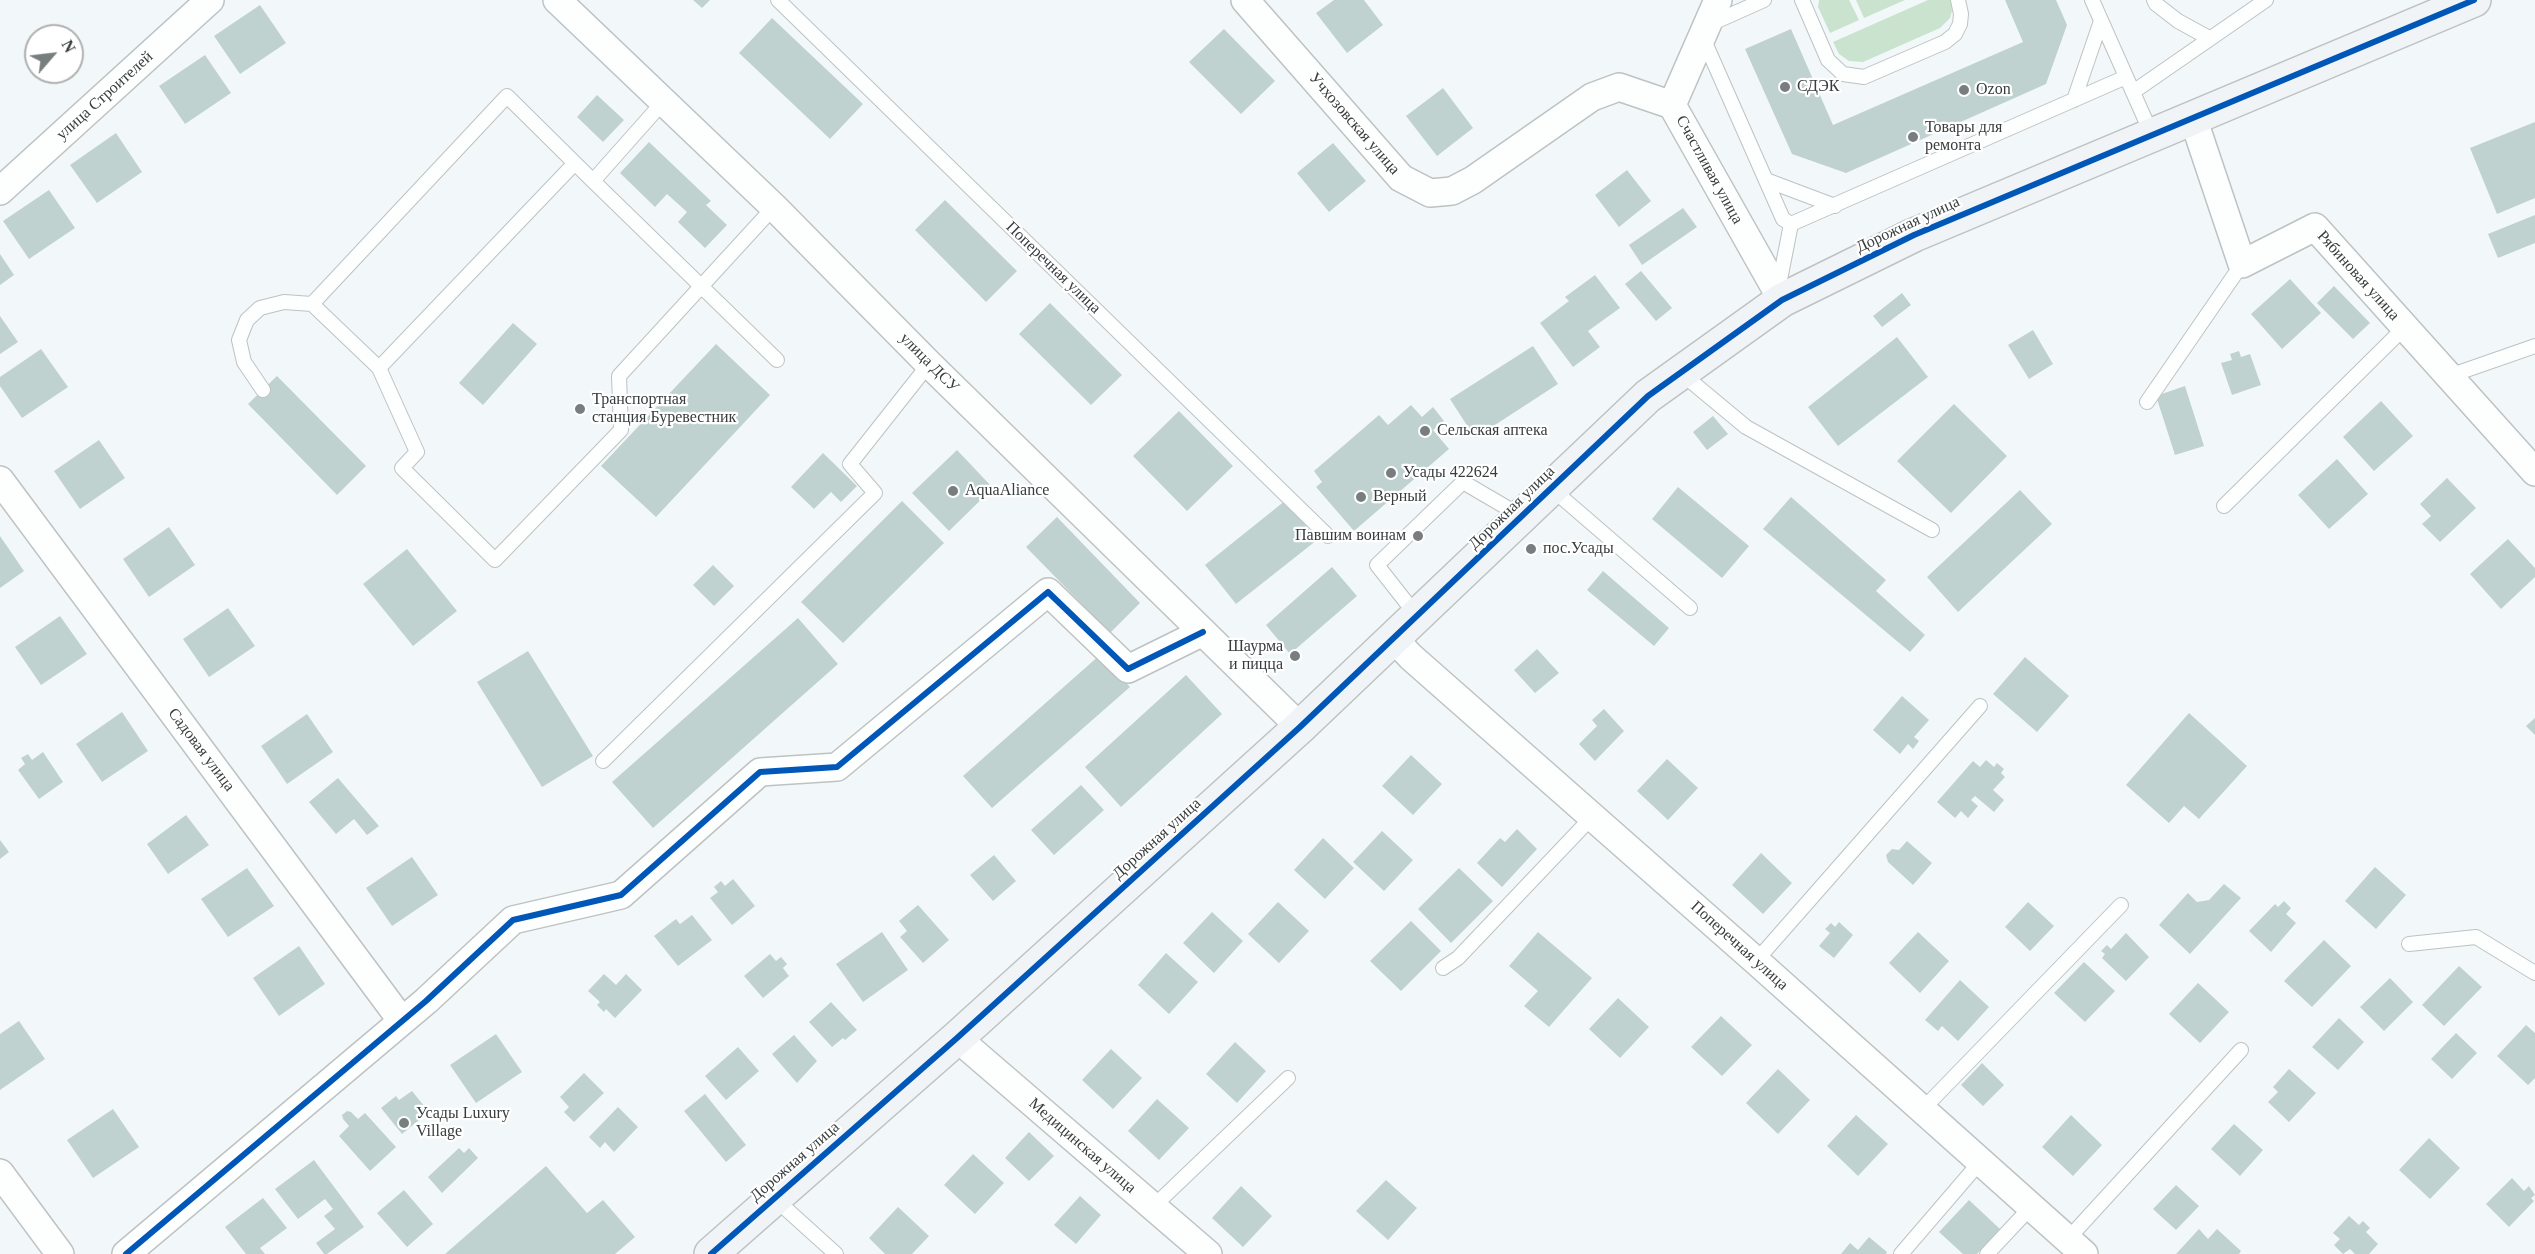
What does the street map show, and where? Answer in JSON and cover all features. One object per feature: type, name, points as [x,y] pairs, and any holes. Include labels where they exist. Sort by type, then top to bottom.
[{"type":"street","name":"улица Строителей","points":[[0,191],[210,0]]},
{"type":"street","name":"улица ДСУ","points":[[557,0],[774,207],[929,364],[1300,727]]},
{"type":"street","name":"Учхозовская улица","points":[[1245,0],[1401,178],[1430,193],[1452,191],[1473,180],[1592,97],[1619,87],[1672,105]]},
{"type":"street","name":"Счастливая улица","points":[[1718,0],[1672,105],[1780,296]]},
{"type":"street","name":"Дорожная улица","points":[[711,1254],[957,1038],[1300,727],[1648,396],[1780,296],[1914,235],[2474,0]]},
{"type":"street","points":[[2193,118],[2242,264]]},
{"type":"street","name":"Рябиновая улица","points":[[2242,264],[2316,227],[2535,472]]},
{"type":"street","name":"Садовая улица","points":[[0,480],[402,1021]]},
{"type":"street","points":[[126,1254],[402,1021],[513,920],[621,895],[760,772],[837,767],[1048,592],[1128,669],[1203,632]]},
{"type":"street","name":"Поперечная улица","points":[[1393,638],[1411,657],[1593,816],[2076,1247]]},
{"type":"street","name":"Медицинская улица","points":[[957,1038],[1208,1254]]},
{"type":"street","points":[[0,1173],[60,1254]]},
{"type":"lane","name":"Поперечная улица","points":[[778,0],[1328,536]]},
{"type":"lane","points":[[1764,0],[1704,31],[1783,219],[1791,224]]},
{"type":"lane","points":[[1802,0],[1828,60],[1843,74],[1864,78],[1945,42],[1955,34],[1960,24],[1961,14],[1958,0]]},
{"type":"lane","points":[[2092,0],[2152,135]]},
{"type":"lane","points":[[2154,0],[2178,21],[2209,38]]},
{"type":"lane","points":[[2133,92],[2266,0]]},
{"type":"lane","points":[[2074,100],[2101,21]]},
{"type":"lane","points":[[1791,224],[2126,77]]},
{"type":"lane","points":[[312,304],[507,96],[777,360]]},
{"type":"lane","points":[[593,181],[663,101]]},
{"type":"lane","points":[[379,368],[575,163]]},
{"type":"lane","points":[[1766,180],[1835,206]]},
{"type":"lane","points":[[263,390],[244,362],[239,340],[247,320],[260,308],[284,302],[312,304],[379,368],[417,452],[402,468],[495,560],[621,430],[619,376],[774,207]]},
{"type":"lane","points":[[1780,296],[1791,224]]},
{"type":"lane","points":[[2147,402],[2242,264]]},
{"type":"lane","points":[[2224,506],[2405,327]]},
{"type":"lane","points":[[2449,376],[2535,346]]},
{"type":"lane","points":[[603,761],[875,493],[850,464],[929,364]]},
{"type":"lane","points":[[1681,373],[1746,427],[1932,530]]},
{"type":"lane","points":[[1417,616],[1377,565],[1463,483],[1523,517]]},
{"type":"lane","points":[[1552,489],[1690,608]]},
{"type":"lane","points":[[1756,961],[1980,706]]},
{"type":"lane","points":[[1443,968],[1458,958],[1593,816]]},
{"type":"lane","points":[[1922,1110],[2121,905]]},
{"type":"lane","points":[[2409,944],[2476,937],[2535,973]]},
{"type":"lane","points":[[2076,1247],[2241,1050]]},
{"type":"lane","points":[[1153,1207],[1288,1078]]},
{"type":"lane","points":[[1901,1254],[1980,1162]]},
{"type":"lane","points":[[774,1198],[836,1254]]},
{"type":"lane","points":[[1987,1254],[2031,1207]]},
{"type":"green space","points":[[1819,0],[1849,0],[1859,20],[1830,33],[1818,7]]},
{"type":"green space","points":[[1856,0],[1905,0],[1864,18]]},
{"type":"green space","points":[[1928,0],[1951,0],[1950,18],[1940,28],[1863,62],[1849,61],[1839,54],[1833,42]]},
{"type":"building","points":[[693,0],[710,0],[702,8]]},
{"type":"building","points":[[1334,0],[1364,0],[1383,25],[1347,53],[1316,13]]},
{"type":"building","points":[[2005,0],[2056,0],[2067,25],[2046,84],[1846,173],[1792,154],[1745,49],[1791,29],[1833,125],[2023,42]]},
{"type":"building","points":[[260,5],[286,43],[240,74],[214,36]]},
{"type":"building","points":[[772,18],[863,104],[830,139],[739,53]]},
{"type":"building","points":[[1224,29],[1275,81],[1241,114],[1189,62]]},
{"type":"building","points":[[205,55],[231,93],[185,124],[159,86]]},
{"type":"building","points":[[1443,88],[1473,128],[1437,156],[1406,116]]},
{"type":"building","points":[[597,95],[624,120],[603,142],[577,117]]},
{"type":"building","points":[[2535,122],[2535,198],[2497,214],[2470,148]]},
{"type":"building","points":[[116,133],[142,172],[97,203],[70,165]]},
{"type":"building","points":[[649,142],[711,201],[706,205],[727,225],[705,248],[678,222],[687,212],[667,194],[655,207],[620,173]]},
{"type":"building","points":[[1333,143],[1366,181],[1329,212],[1297,173]]},
{"type":"building","points":[[1627,170],[1651,201],[1619,227],[1595,195]]},
{"type":"building","points":[[49,190],[75,228],[29,259],[3,221]]},
{"type":"building","points":[[945,200],[1017,271],[986,302],[915,230]]},
{"type":"building","points":[[1683,208],[1697,227],[1642,265],[1629,245]]},
{"type":"building","points":[[2535,215],[2535,243],[2498,258],[2488,234]]},
{"type":"building","points":[[0,254],[14,275],[0,285]]},
{"type":"building","points":[[1641,271],[1672,308],[1656,321],[1625,284]]},
{"type":"building","points":[[1595,275],[1620,308],[1588,331],[1600,347],[1573,367],[1540,323],[1569,301],[1565,297]]},
{"type":"building","points":[[2290,279],[2321,313],[2282,349],[2251,314]]},
{"type":"building","points":[[2334,286],[2370,323],[2353,339],[2317,303]]},
{"type":"building","points":[[1902,293],[1911,305],[1882,327],[1873,316]]},
{"type":"building","points":[[1050,303],[1122,375],[1091,405],[1019,334]]},
{"type":"building","points":[[0,316],[18,342],[0,354]]},
{"type":"building","points":[[513,323],[537,344],[483,405],[459,383]]},
{"type":"building","points":[[2033,330],[2053,364],[2029,379],[2008,345]]},
{"type":"building","points":[[1897,337],[1928,377],[1838,446],[1808,407]]},
{"type":"building","points":[[716,344],[770,395],[656,517],[601,466]]},
{"type":"building","points":[[1533,346],[1558,384],[1475,438],[1450,399]]},
{"type":"building","points":[[41,349],[68,387],[22,418],[0,386],[0,377]]},
{"type":"building","points":[[2239,351],[2241,357],[2250,354],[2261,385],[2232,395],[2221,363],[2232,360],[2230,354]]},
{"type":"building","points":[[277,376],[366,466],[337,495],[248,404]]},
{"type":"building","points":[[2185,386],[2204,446],[2175,455],[2156,396]]},
{"type":"building","points":[[2381,401],[2413,436],[2374,471],[2343,437]]},
{"type":"building","points":[[1954,404],[2007,456],[1951,513],[1897,461]]},
{"type":"building","points":[[1411,405],[1422,417],[1433,407],[1444,421],[1433,430],[1449,449],[1354,531],[1316,487],[1322,482],[1314,471],[1379,415],[1388,425]]},
{"type":"building","points":[[1179,411],[1233,466],[1187,511],[1133,456]]},
{"type":"building","points":[[1713,416],[1728,434],[1707,450],[1693,432]]},
{"type":"building","points":[[99,440],[125,478],[80,509],[54,471]]},
{"type":"building","name":"AquaAliance","points":[[957,450],[993,488],[949,531],[912,493]]},
{"type":"building","points":[[823,453],[857,486],[841,502],[831,492],[814,509],[791,487]]},
{"type":"building","points":[[2337,459],[2368,494],[2329,529],[2298,495]]},
{"type":"building","points":[[2447,478],[2476,508],[2440,542],[2422,524],[2431,516],[2420,504]]},
{"type":"building","points":[[1678,487],[1749,546],[1722,578],[1652,519]]},
{"type":"building","points":[[2020,490],[2052,524],[1958,612],[1927,577]]},
{"type":"building","points":[[1791,497],[1886,580],[1876,591],[1925,635],[1910,652],[1763,529]]},
{"type":"building","points":[[1286,500],[1317,540],[1236,604],[1205,565]]},
{"type":"building","points":[[902,501],[944,543],[843,643],[801,602]]},
{"type":"building","points":[[1057,517],[1140,603],[1110,633],[1026,547]]},
{"type":"building","points":[[169,527],[195,565],[149,597],[123,559]]},
{"type":"building","points":[[0,536],[24,571],[0,588]]},
{"type":"building","points":[[2508,539],[2535,568],[2535,577],[2501,609],[2470,574]]},
{"type":"building","points":[[407,549],[457,611],[413,646],[363,584]]},
{"type":"building","points":[[713,565],[734,586],[714,606],[693,585]]},
{"type":"building","points":[[1332,567],[1357,596],[1290,654],[1266,625]]},
{"type":"building","points":[[1603,571],[1669,628],[1654,646],[1587,590]]},
{"type":"building","points":[[228,608],[255,646],[209,677],[183,639]]},
{"type":"building","points":[[60,616],[87,654],[41,685],[15,647]]},
{"type":"building","points":[[798,618],[838,664],[653,828],[612,782]]},
{"type":"building","points":[[1537,649],[1559,673],[1535,693],[1514,670]]},
{"type":"building","points":[[528,651],[593,756],[542,787],[477,682]]},
{"type":"building","points":[[1101,654],[1130,687],[992,808],[963,776]]},
{"type":"building","points":[[2025,657],[2069,696],[2037,732],[1993,694]]},
{"type":"building","points":[[1186,675],[1222,714],[1121,807],[1085,767]]},
{"type":"building","points":[[1902,696],[1929,720],[1914,737],[1919,741],[1913,749],[1908,744],[1900,754],[1873,730]]},
{"type":"building","points":[[1604,709],[1624,731],[1595,761],[1579,744],[1597,726],[1592,720]]},
{"type":"building","points":[[122,712],[148,751],[102,782],[76,744]]},
{"type":"building","points":[[2189,713],[2247,766],[2199,819],[2184,806],[2169,823],[2126,785]]},
{"type":"building","points":[[307,714],[333,752],[287,784],[261,746]]},
{"type":"building","points":[[2535,718],[2535,735],[2526,726]]},
{"type":"building","points":[[43,752],[63,782],[39,799],[18,770],[25,764],[21,758],[28,754],[32,760]]},
{"type":"building","points":[[1411,755],[1442,784],[1413,815],[1382,786]]},
{"type":"building","points":[[1667,759],[1698,788],[1668,820],[1637,791]]},
{"type":"building","points":[[1986,760],[1994,767],[1997,763],[2004,769],[2001,773],[2005,777],[1993,790],[2004,800],[1994,812],[1975,796],[1971,800],[1978,806],[1968,818],[1961,811],[1955,818],[1937,802],[1973,761],[1980,767]]},
{"type":"building","points":[[338,778],[379,826],[367,835],[354,819],[336,834],[309,802]]},
{"type":"building","points":[[1081,785],[1104,810],[1054,855],[1031,830]]},
{"type":"building","points":[[186,815],[209,845],[168,874],[147,844]]},
{"type":"building","points":[[1517,829],[1537,849],[1502,887],[1477,863],[1500,838],[1505,842]]},
{"type":"building","points":[[1382,831],[1413,860],[1384,891],[1353,862]]},
{"type":"building","points":[[1323,838],[1354,868],[1325,899],[1294,870]]},
{"type":"building","points":[[0,840],[9,852],[0,859]]},
{"type":"building","points":[[1907,841],[1932,863],[1913,885],[1888,862],[1886,855],[1892,849],[1899,850]]},
{"type":"building","points":[[1761,853],[1792,883],[1763,914],[1732,885]]},
{"type":"building","points":[[994,855],[1016,881],[993,901],[970,875]]},
{"type":"building","points":[[412,857],[438,895],[392,926],[366,888]]},
{"type":"building","points":[[2375,867],[2406,895],[2376,929],[2345,901]]},
{"type":"building","points":[[247,868],[274,906],[228,937],[201,899]]},
{"type":"building","points":[[1459,868],[1493,901],[1451,943],[1418,909]]},
{"type":"building","points":[[733,879],[755,906],[732,925],[710,898],[718,892],[714,887],[721,881],[725,886]]},
{"type":"building","points":[[2224,884],[2241,898],[2190,954],[2159,925],[2188,893],[2197,902],[2209,900]]},
{"type":"building","points":[[2284,901],[2291,908],[2286,914],[2296,923],[2271,952],[2249,931],[2275,904],[2278,907]]},
{"type":"building","points":[[1278,902],[1309,931],[1279,963],[1248,934]]},
{"type":"building","points":[[2028,902],[2054,926],[2030,951],[2005,927]]},
{"type":"building","points":[[918,905],[949,940],[923,963],[900,937],[907,931],[899,921]]},
{"type":"building","points":[[1212,912],[1243,941],[1214,973],[1183,943]]},
{"type":"building","points":[[692,915],[712,940],[678,966],[654,936],[676,919],[680,924]]},
{"type":"building","points":[[1411,921],[1441,951],[1401,991],[1370,961]]},
{"type":"building","points":[[1839,922],[1853,935],[1834,958],[1819,946],[1830,933],[1825,929],[1831,923],[1835,927]]},
{"type":"building","points":[[882,932],[908,970],[863,1002],[836,964]]},
{"type":"building","points":[[1538,932],[1592,978],[1549,1027],[1524,1006],[1538,991],[1509,966]]},
{"type":"building","points":[[1918,932],[1949,961],[1920,993],[1889,963]]},
{"type":"building","points":[[2126,933],[2149,957],[2126,981],[2102,958],[2105,954],[2101,951],[2107,945],[2111,949]]},
{"type":"building","points":[[2324,940],[2351,966],[2312,1007],[2284,981]]},
{"type":"building","points":[[299,946],[325,984],[279,1016],[253,978]]},
{"type":"building","points":[[1166,953],[1198,982],[1169,1014],[1138,985]]},
{"type":"building","points":[[770,954],[776,961],[781,957],[787,964],[783,968],[789,976],[763,998],[744,976]]},
{"type":"building","points":[[2084,962],[2115,991],[2085,1022],[2054,993]]},
{"type":"building","points":[[2459,966],[2482,987],[2444,1026],[2422,1005]]},
{"type":"building","points":[[604,974],[616,985],[626,974],[642,990],[615,1018],[606,1009],[604,1012],[597,1005],[600,1002],[588,991]]},
{"type":"building","points":[[2390,978],[2413,1002],[2384,1031],[2360,1007]]},
{"type":"building","points":[[1960,980],[1989,1007],[1958,1041],[1942,1026],[1938,1031],[1925,1020]]},
{"type":"building","points":[[2198,983],[2229,1012],[2200,1043],[2169,1014]]},
{"type":"building","points":[[1618,998],[1649,1027],[1620,1058],[1589,1029]]},
{"type":"building","points":[[831,1002],[857,1030],[832,1047],[809,1022]]},
{"type":"building","points":[[1721,1016],[1752,1045],[1722,1076],[1691,1047]]},
{"type":"building","points":[[2339,1018],[2364,1042],[2338,1070],[2312,1047]]},
{"type":"building","points":[[19,1021],[45,1059],[0,1090],[0,1034]]},
{"type":"building","points":[[2526,1025],[2535,1033],[2535,1078],[2528,1085],[2497,1056]]},
{"type":"building","points":[[2456,1033],[2477,1053],[2452,1079],[2431,1059]]},
{"type":"building","points":[[496,1034],[522,1072],[476,1103],[450,1065]]},
{"type":"building","points":[[794,1035],[817,1061],[797,1083],[772,1054]]},
{"type":"building","points":[[1235,1042],[1266,1071],[1237,1103],[1206,1074]]},
{"type":"building","points":[[738,1047],[759,1071],[726,1100],[705,1076]]},
{"type":"building","points":[[1111,1049],[1142,1078],[1113,1109],[1082,1080]]},
{"type":"building","points":[[1982,1063],[2004,1085],[1983,1106],[1961,1085]]},
{"type":"building","points":[[1778,1069],[1810,1100],[1778,1134],[1746,1103]]},
{"type":"building","points":[[2289,1069],[2316,1093],[2289,1122],[2268,1102],[2278,1092],[2273,1087]]},
{"type":"building","points":[[584,1073],[604,1093],[574,1122],[564,1112],[569,1107],[560,1097]]},
{"type":"building","name":"Усады Luxury Village","points":[[412,1091],[429,1112],[402,1134],[381,1108],[396,1096],[399,1100]]},
{"type":"building","points":[[705,1094],[746,1145],[726,1162],[684,1111]]},
{"type":"building","points":[[1157,1099],[1189,1128],[1159,1160],[1128,1131]]},
{"type":"building","points":[[618,1107],[638,1127],[614,1152],[605,1142],[600,1148],[589,1137]]},
{"type":"building","points":[[113,1109],[139,1147],[93,1178],[67,1140]]},
{"type":"building","points":[[347,1111],[358,1119],[365,1113],[396,1147],[370,1171],[339,1136],[349,1126],[342,1115]]},
{"type":"building","points":[[1856,1115],[1888,1144],[1858,1176],[1827,1146]]},
{"type":"building","points":[[2071,1115],[2102,1145],[2073,1176],[2042,1147]]},
{"type":"building","points":[[2234,1124],[2263,1150],[2240,1176],[2211,1149]]},
{"type":"building","points":[[1029,1132],[1054,1156],[1029,1181],[1005,1158]]},
{"type":"building","points":[[2429,1138],[2460,1168],[2430,1199],[2399,1170]]},
{"type":"building","points":[[459,1148],[464,1153],[469,1148],[478,1158],[442,1193],[428,1177]]},
{"type":"building","points":[[973,1154],[1004,1183],[975,1214],[944,1185]]},
{"type":"building","points":[[314,1160],[364,1227],[327,1254],[324,1254],[316,1243],[335,1229],[324,1216],[333,1209],[325,1199],[298,1219],[275,1189]]},
{"type":"building","points":[[546,1166],[587,1213],[603,1200],[635,1237],[615,1254],[445,1254]]},
{"type":"building","points":[[2512,1178],[2524,1191],[2529,1186],[2535,1195],[2531,1198],[2534,1201],[2509,1227],[2486,1204]]},
{"type":"building","points":[[1386,1180],[1417,1208],[1388,1240],[1356,1211]]},
{"type":"building","points":[[2176,1185],[2199,1206],[2176,1230],[2153,1209]]},
{"type":"building","points":[[1241,1186],[1272,1216],[1243,1247],[1212,1218]]},
{"type":"building","points":[[404,1190],[433,1224],[407,1247],[377,1213]]},
{"type":"building","points":[[1080,1196],[1101,1215],[1076,1244],[1054,1225]]},
{"type":"building","points":[[263,1198],[287,1228],[260,1248],[265,1254],[246,1254],[225,1227]]},
{"type":"building","points":[[1969,1200],[2000,1229],[1977,1254],[1963,1254],[1939,1232]]},
{"type":"building","points":[[898,1207],[929,1236],[912,1254],[885,1254],[869,1238]]},
{"type":"building","points":[[2349,1216],[2359,1225],[2363,1221],[2370,1228],[2366,1232],[2378,1244],[2369,1254],[2355,1254],[2350,1249],[2343,1254],[2334,1245],[2340,1239],[2333,1233]]},
{"type":"building","points":[[2199,1229],[2208,1239],[2217,1229],[2241,1251],[2239,1254],[2176,1254]]},
{"type":"building","points":[[1869,1237],[1887,1252],[1886,1254],[1841,1254],[1850,1243],[1858,1250]]},
{"type":"cycle path","points":[[711,1254],[957,1038],[1300,727],[1648,396],[1782,300],[1914,235],[2474,0]]},
{"type":"cycle path","points":[[126,1254],[426,1001],[513,920],[621,895],[760,772],[837,767],[1048,592],[1128,669],[1203,632]]},
{"type":"place","name":"СДЭК","points":[[1785,87]]},
{"type":"place","name":"Ozon","points":[[1964,90]]},
{"type":"place","name":"Товары для ремонта","points":[[1913,137]]},
{"type":"place","name":"Транспортная станция Буревестник","points":[[580,409]]},
{"type":"place","name":"Сельская аптека","points":[[1425,431]]},
{"type":"place","name":"Усады 422624","points":[[1391,473]]},
{"type":"place","name":"AquaAliance","points":[[953,491]]},
{"type":"place","name":"Верный","points":[[1361,497]]},
{"type":"place","name":"Павшим воинам","points":[[1418,536]]},
{"type":"place","name":"пос.Усады","points":[[1531,549]]},
{"type":"place","name":"Шаурма и пицца","points":[[1295,656]]},
{"type":"place","name":"Усады Luxury Village","points":[[404,1123]]}]
